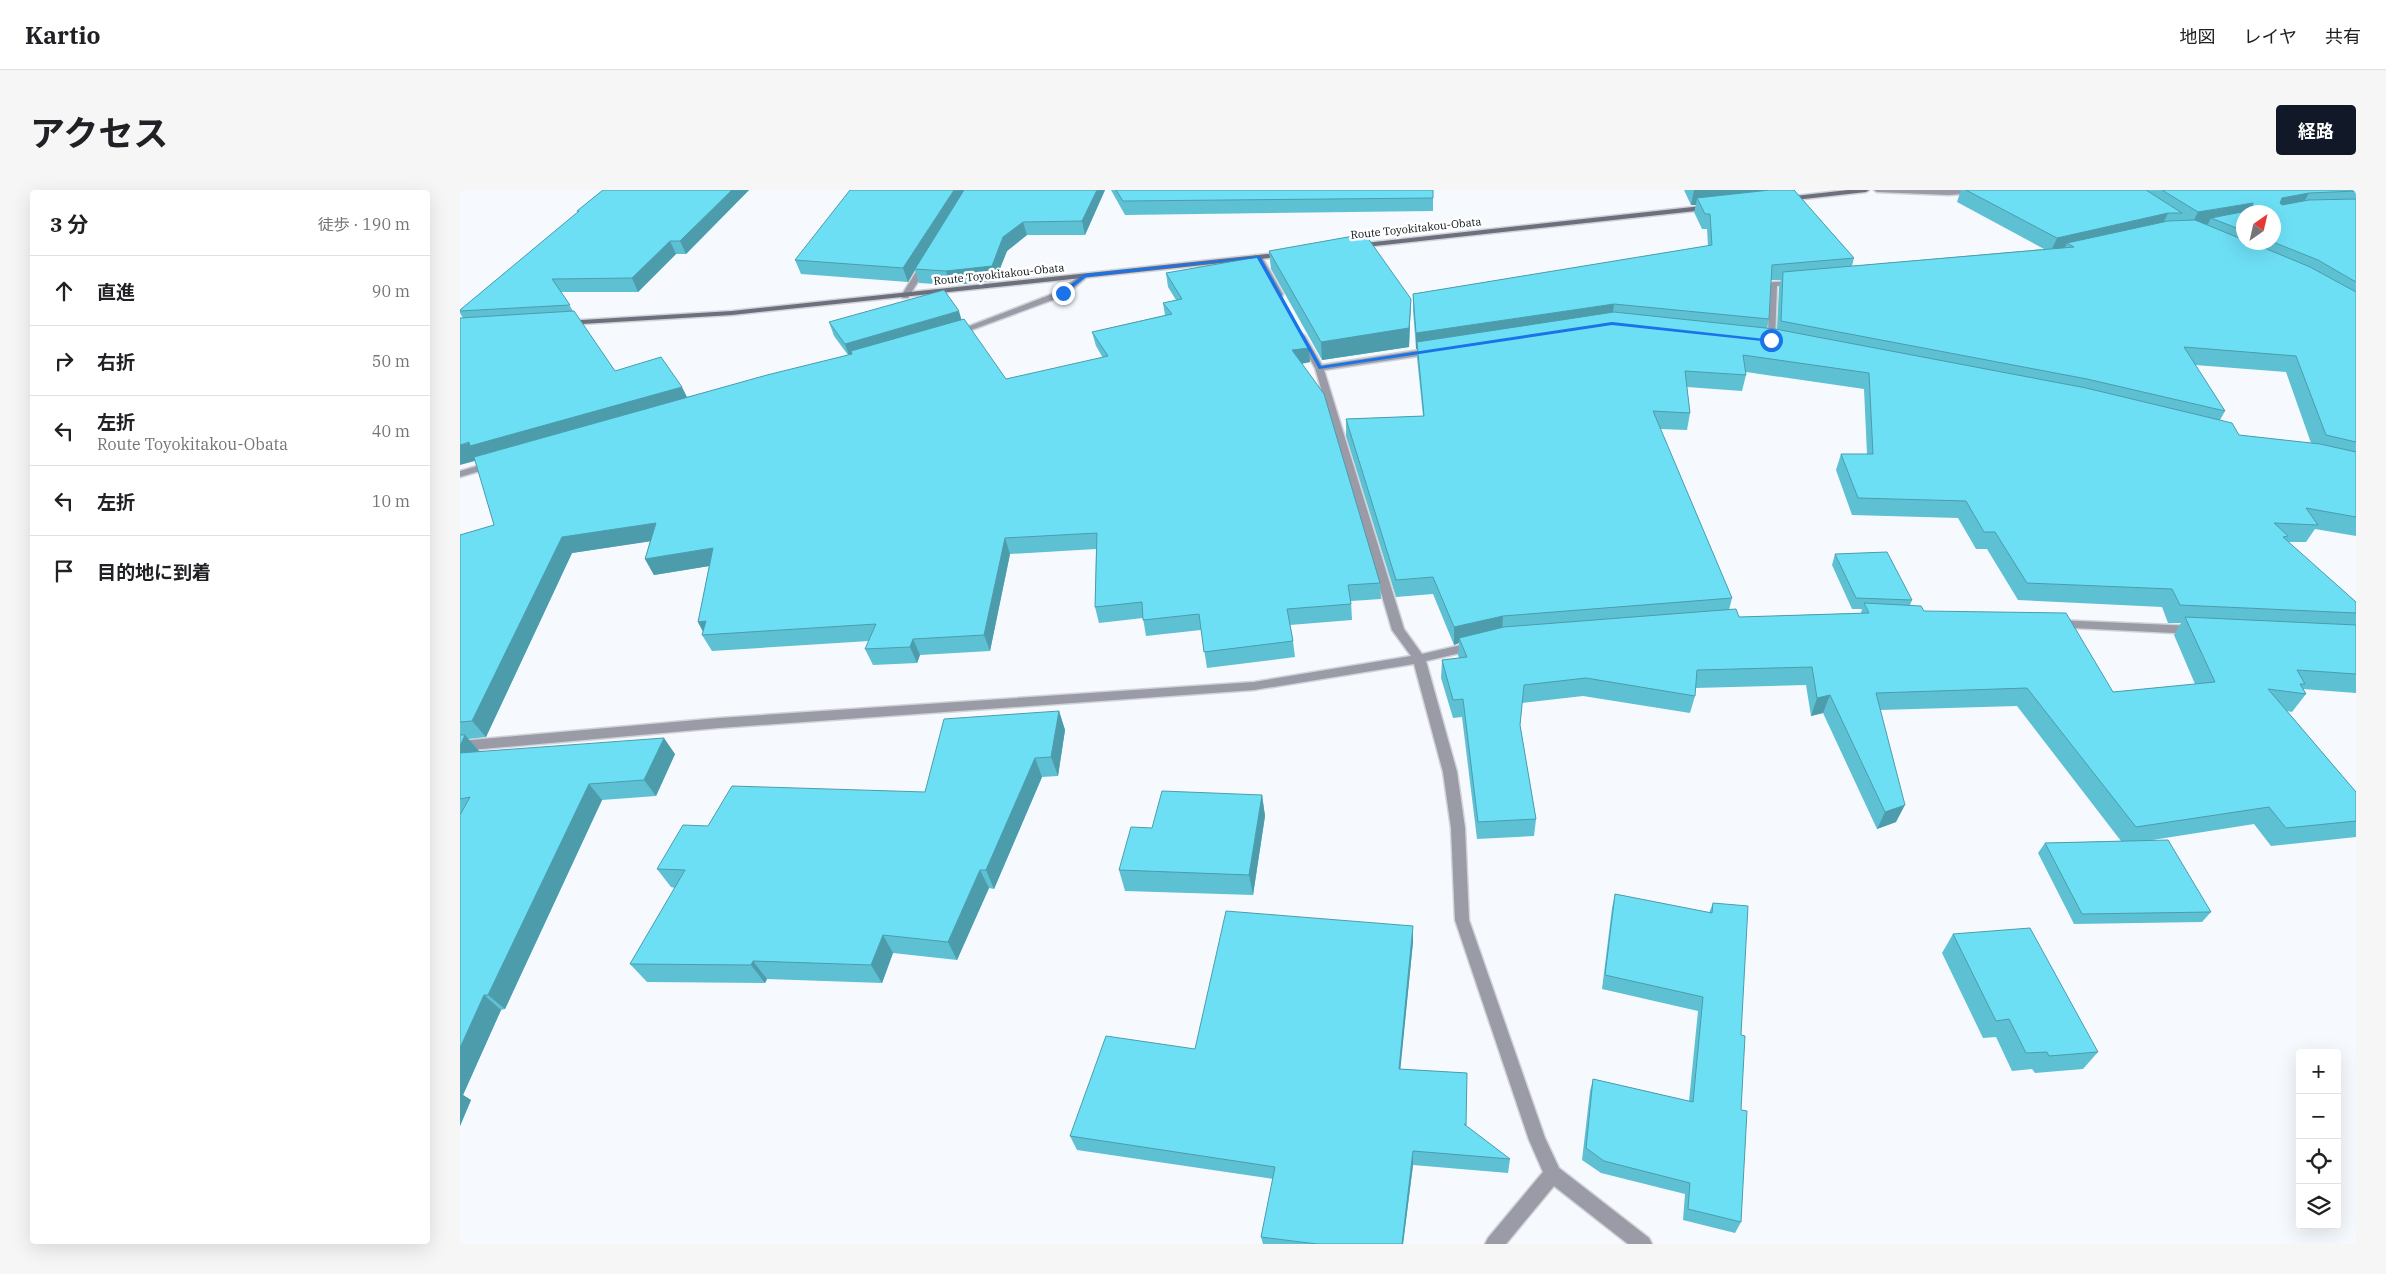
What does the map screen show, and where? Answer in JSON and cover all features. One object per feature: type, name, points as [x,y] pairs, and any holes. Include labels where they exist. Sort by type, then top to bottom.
[{"type":"main road","points":[[1776,200],[1866,190]]},
{"type":"main road","name":"Route Toyokitakou-Obata","points":[[1346,247],[1717,206]]},
{"type":"main road","name":"Route Toyokitakou-Obata","points":[[557,324],[732,313],[905,296],[1297,252]]},
{"type":"street","points":[[1877,190],[1949,193],[1987,190]]},
{"type":"street","points":[[905,296],[931,255]]},
{"type":"street","points":[[1258,257],[1282,299]]},
{"type":"street","points":[[945,336],[1063,293],[1084,276]]},
{"type":"street","points":[[1772,340],[1773,284],[1803,282]]},
{"type":"street","points":[[1296,325],[1319,368],[1398,630],[1419,659],[1450,772],[1458,828],[1462,920],[1537,1140],[1553,1174],[1643,1244]]},
{"type":"street","points":[[1319,368],[1446,349]]},
{"type":"street","points":[[460,474],[508,459]]},
{"type":"street","points":[[2044,623],[2202,630]]},
{"type":"street","points":[[460,746],[719,723],[1254,686],[1419,659],[1483,644]]},
{"type":"street","points":[[1494,1244],[1553,1174]]},
{"type":"building","points":[[603,190],[732,190],[680,241],[670,241],[632,278],[552,279],[570,305],[460,311],[579,211],[577,211]]},
{"type":"building","points":[[850,190],[954,190],[903,268],[795,260]]},
{"type":"building","points":[[964,190],[1097,190],[1082,221],[1023,222],[1003,237],[992,266],[946,271],[915,269]]},
{"type":"building","points":[[1116,190],[1433,190],[1433,198],[1123,201]]},
{"type":"building","points":[[1770,190],[1794,190],[1854,258],[1772,265],[1769,319],[1614,304],[1416,333],[1413,294],[1712,245],[1710,214],[1705,214],[1697,198]]},
{"type":"building","points":[[1966,190],[2146,190],[2182,213],[2168,213],[2057,238]]},
{"type":"building","points":[[2162,190],[2356,190],[2309,193],[2282,198],[2280,203],[2282,205],[2309,200],[2356,199],[2356,282],[2318,260],[2281,245],[2281,205],[2253,205],[2253,203],[2198,212]]},
{"type":"building","points":[[2236,213],[2236,228],[2211,218]]},
{"type":"building","points":[[2195,220],[2236,237],[2236,250],[2269,250],[2310,267],[2356,292],[2356,442],[2326,435],[2296,356],[2184,347],[2225,411],[2087,379],[1781,321],[1783,272],[2074,247],[2067,243],[2168,221]]},
{"type":"building","points":[[1365,234],[1411,299],[1409,328],[1321,342],[1269,251]]},
{"type":"building","points":[[1258,257],[1309,348],[1292,350],[1324,394],[1380,583],[1348,585],[1351,604],[1287,609],[1293,641],[1204,652],[1199,614],[1143,620],[1142,602],[1095,607],[1097,533],[1005,538],[984,635],[913,639],[910,647],[865,649],[876,624],[702,635],[706,621],[698,622],[713,548],[645,559],[656,523],[562,537],[472,721],[460,722],[460,535],[494,525],[474,457],[767,375],[852,354],[851,351],[964,319],[1006,379],[1108,356],[1092,332],[1172,314],[1163,303],[1182,299],[1166,273]]},
{"type":"building","points":[[944,290],[959,311],[845,344],[829,322]]},
{"type":"building","points":[[574,311],[615,371],[661,357],[682,387],[470,446],[469,442],[460,445],[460,318]]},
{"type":"building","points":[[1614,312],[1775,329],[2086,388],[2232,423],[2239,435],[2320,444],[2356,452],[2356,517],[2306,508],[2318,525],[2274,523],[2288,536],[2283,537],[2356,602],[2356,613],[2180,605],[2172,589],[2027,583],[1995,532],[1984,532],[1966,501],[1858,498],[1841,454],[1873,454],[1869,373],[1743,355],[1746,375],[1685,371],[1690,413],[1653,411],[1732,598],[1503,616],[1454,627],[1433,577],[1396,580],[1346,419],[1424,416],[1417,342]]},
{"type":"building","points":[[1887,552],[1912,600],[1856,598],[1835,554]]},
{"type":"building","points":[[1864,603],[1921,606],[1924,611],[2066,613],[2113,692],[2215,682],[2185,617],[2356,625],[2356,674],[2297,670],[2305,684],[2300,684],[2306,694],[2268,689],[2356,792],[2356,821],[2286,828],[2269,807],[2136,827],[2027,688],[1876,693],[1905,805],[1885,812],[1830,695],[1817,698],[1812,667],[1697,670],[1695,696],[1586,678],[1524,685],[1520,725],[1536,819],[1478,822],[1463,699],[1453,700],[1442,660],[1467,657],[1459,638],[1504,627],[1736,609],[1739,617],[1869,613]]},
{"type":"building","points":[[1059,711],[1051,757],[1035,758],[986,870],[980,870],[948,942],[883,935],[871,965],[753,961],[751,965],[630,964],[685,870],[657,869],[683,825],[708,826],[732,786],[925,792],[944,719]]},
{"type":"building","points":[[460,735],[465,735],[460,746]]},
{"type":"building","points":[[664,738],[644,780],[589,784],[488,995],[484,995],[460,1048],[460,815],[470,797],[460,799],[460,753]]},
{"type":"building","points":[[1162,791],[1262,795],[1249,875],[1119,870],[1131,827],[1152,828]]},
{"type":"building","points":[[2168,840],[2211,912],[2082,914],[2045,843]]},
{"type":"building","points":[[1615,894],[1712,913],[1713,903],[1748,906],[1741,1035],[1745,1036],[1741,1110],[1747,1111],[1741,1222],[1688,1209],[1690,1183],[1604,1161],[1586,1148],[1593,1079],[1693,1102],[1703,997],[1605,975]]},
{"type":"building","points":[[1226,911],[1413,926],[1399,1069],[1467,1073],[1466,1125],[1464,1124],[1510,1159],[1413,1151],[1402,1244],[1317,1244],[1261,1237],[1275,1167],[1070,1136],[1106,1036],[1195,1049]]},
{"type":"building","points":[[2030,928],[2098,1052],[2049,1056],[2047,1052],[2026,1053],[2009,1019],[1996,1021],[1953,934]]},
{"type":"route","points":[[1063,293],[1084,276],[1258,257],[1319,368],[1612,324],[1771,340]]}]
